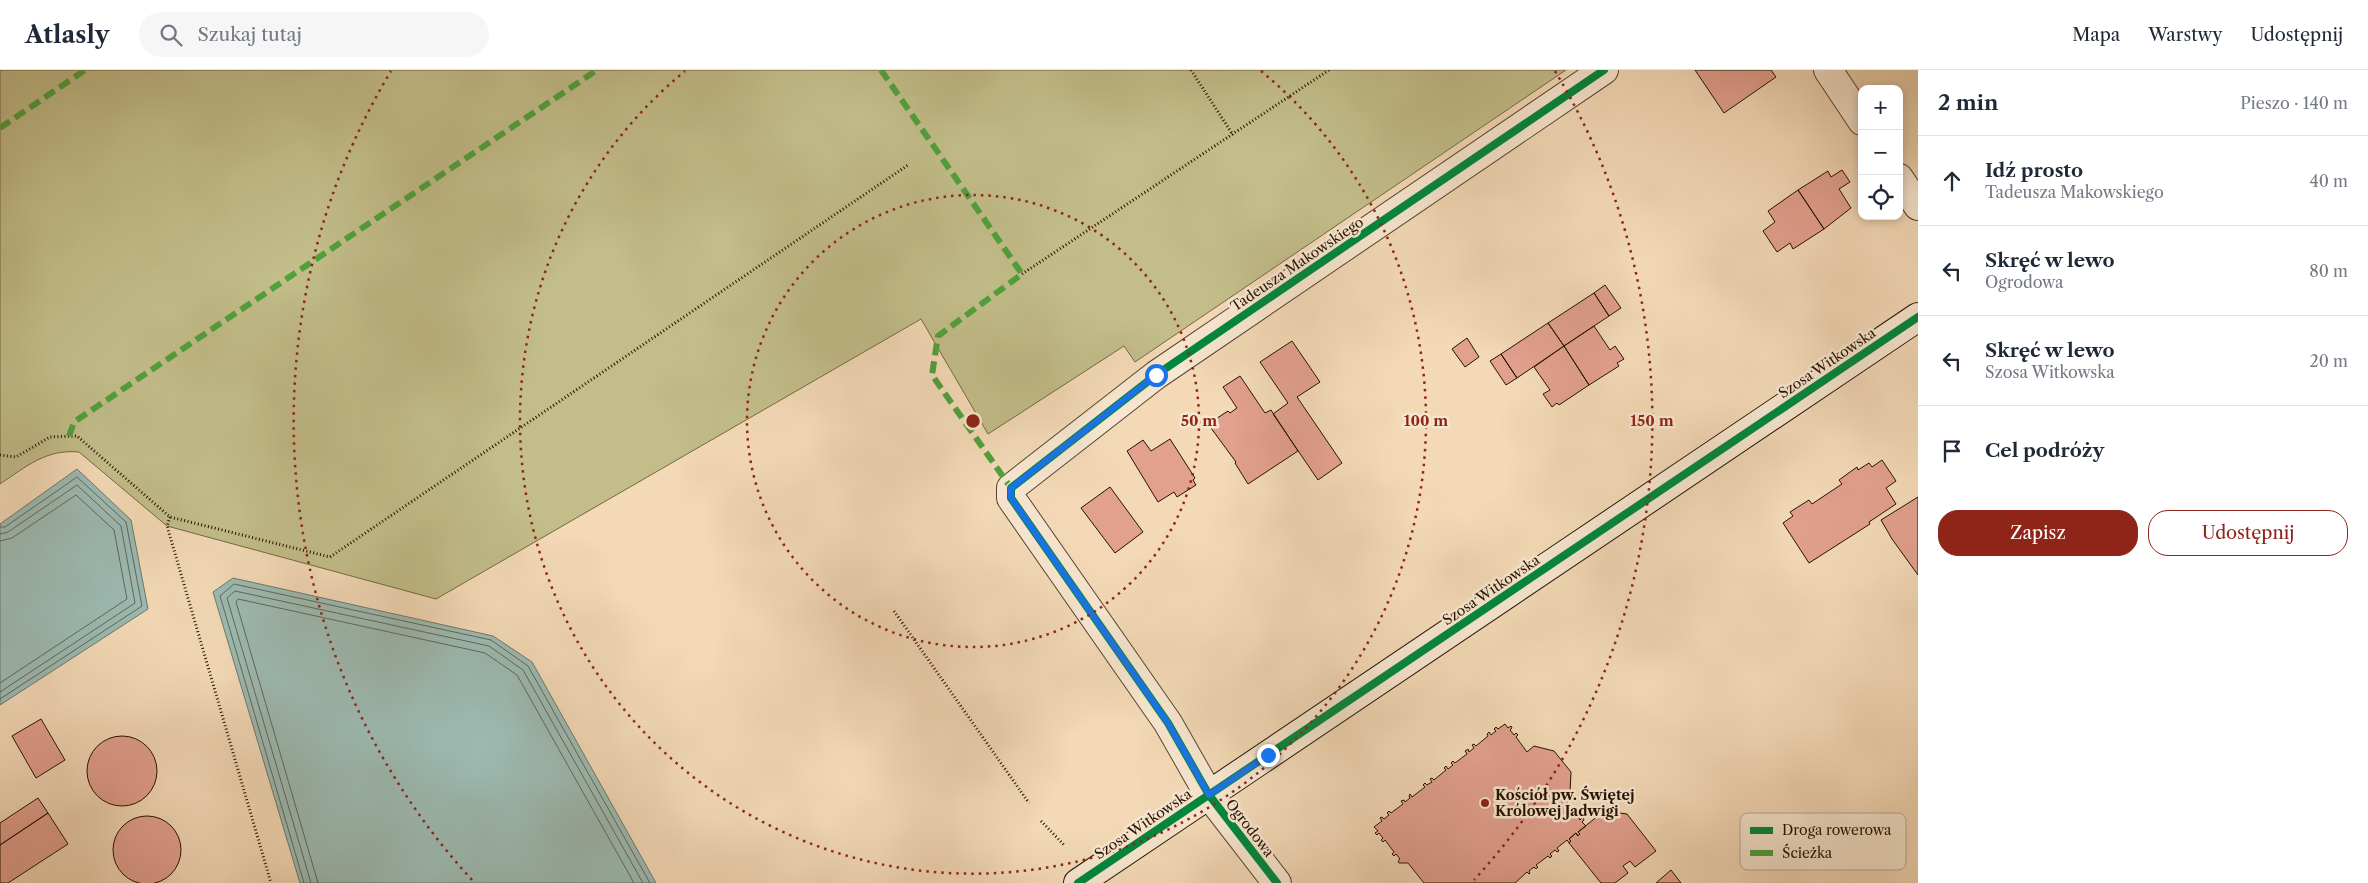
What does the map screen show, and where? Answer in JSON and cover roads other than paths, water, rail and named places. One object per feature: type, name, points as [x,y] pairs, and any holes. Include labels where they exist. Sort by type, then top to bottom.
[{"type":"street","name":"Tadeusza Makowskiego","points":[[1011,488],[1156,375],[1604,70]]},
{"type":"street","points":[[1828,70],[1858,115]]},
{"type":"street","points":[[1903,184],[1918,206]]},
{"type":"street","name":"Szosa Witkowska","points":[[1078,883],[1918,317]]},
{"type":"street","name":"Ogrodowa","points":[[1011,488],[1011,498],[1168,723],[1209,795],[1276,883]]},
{"type":"water","points":[[77,469],[131,520],[148,609],[0,705],[0,524]]},
{"type":"water","points":[[233,578],[493,636],[532,662],[656,883],[300,883],[213,592]]},
{"type":"place","name":"Kościół pw. Świętej Królowej Jadwigi","points":[[1485,803]]}]
